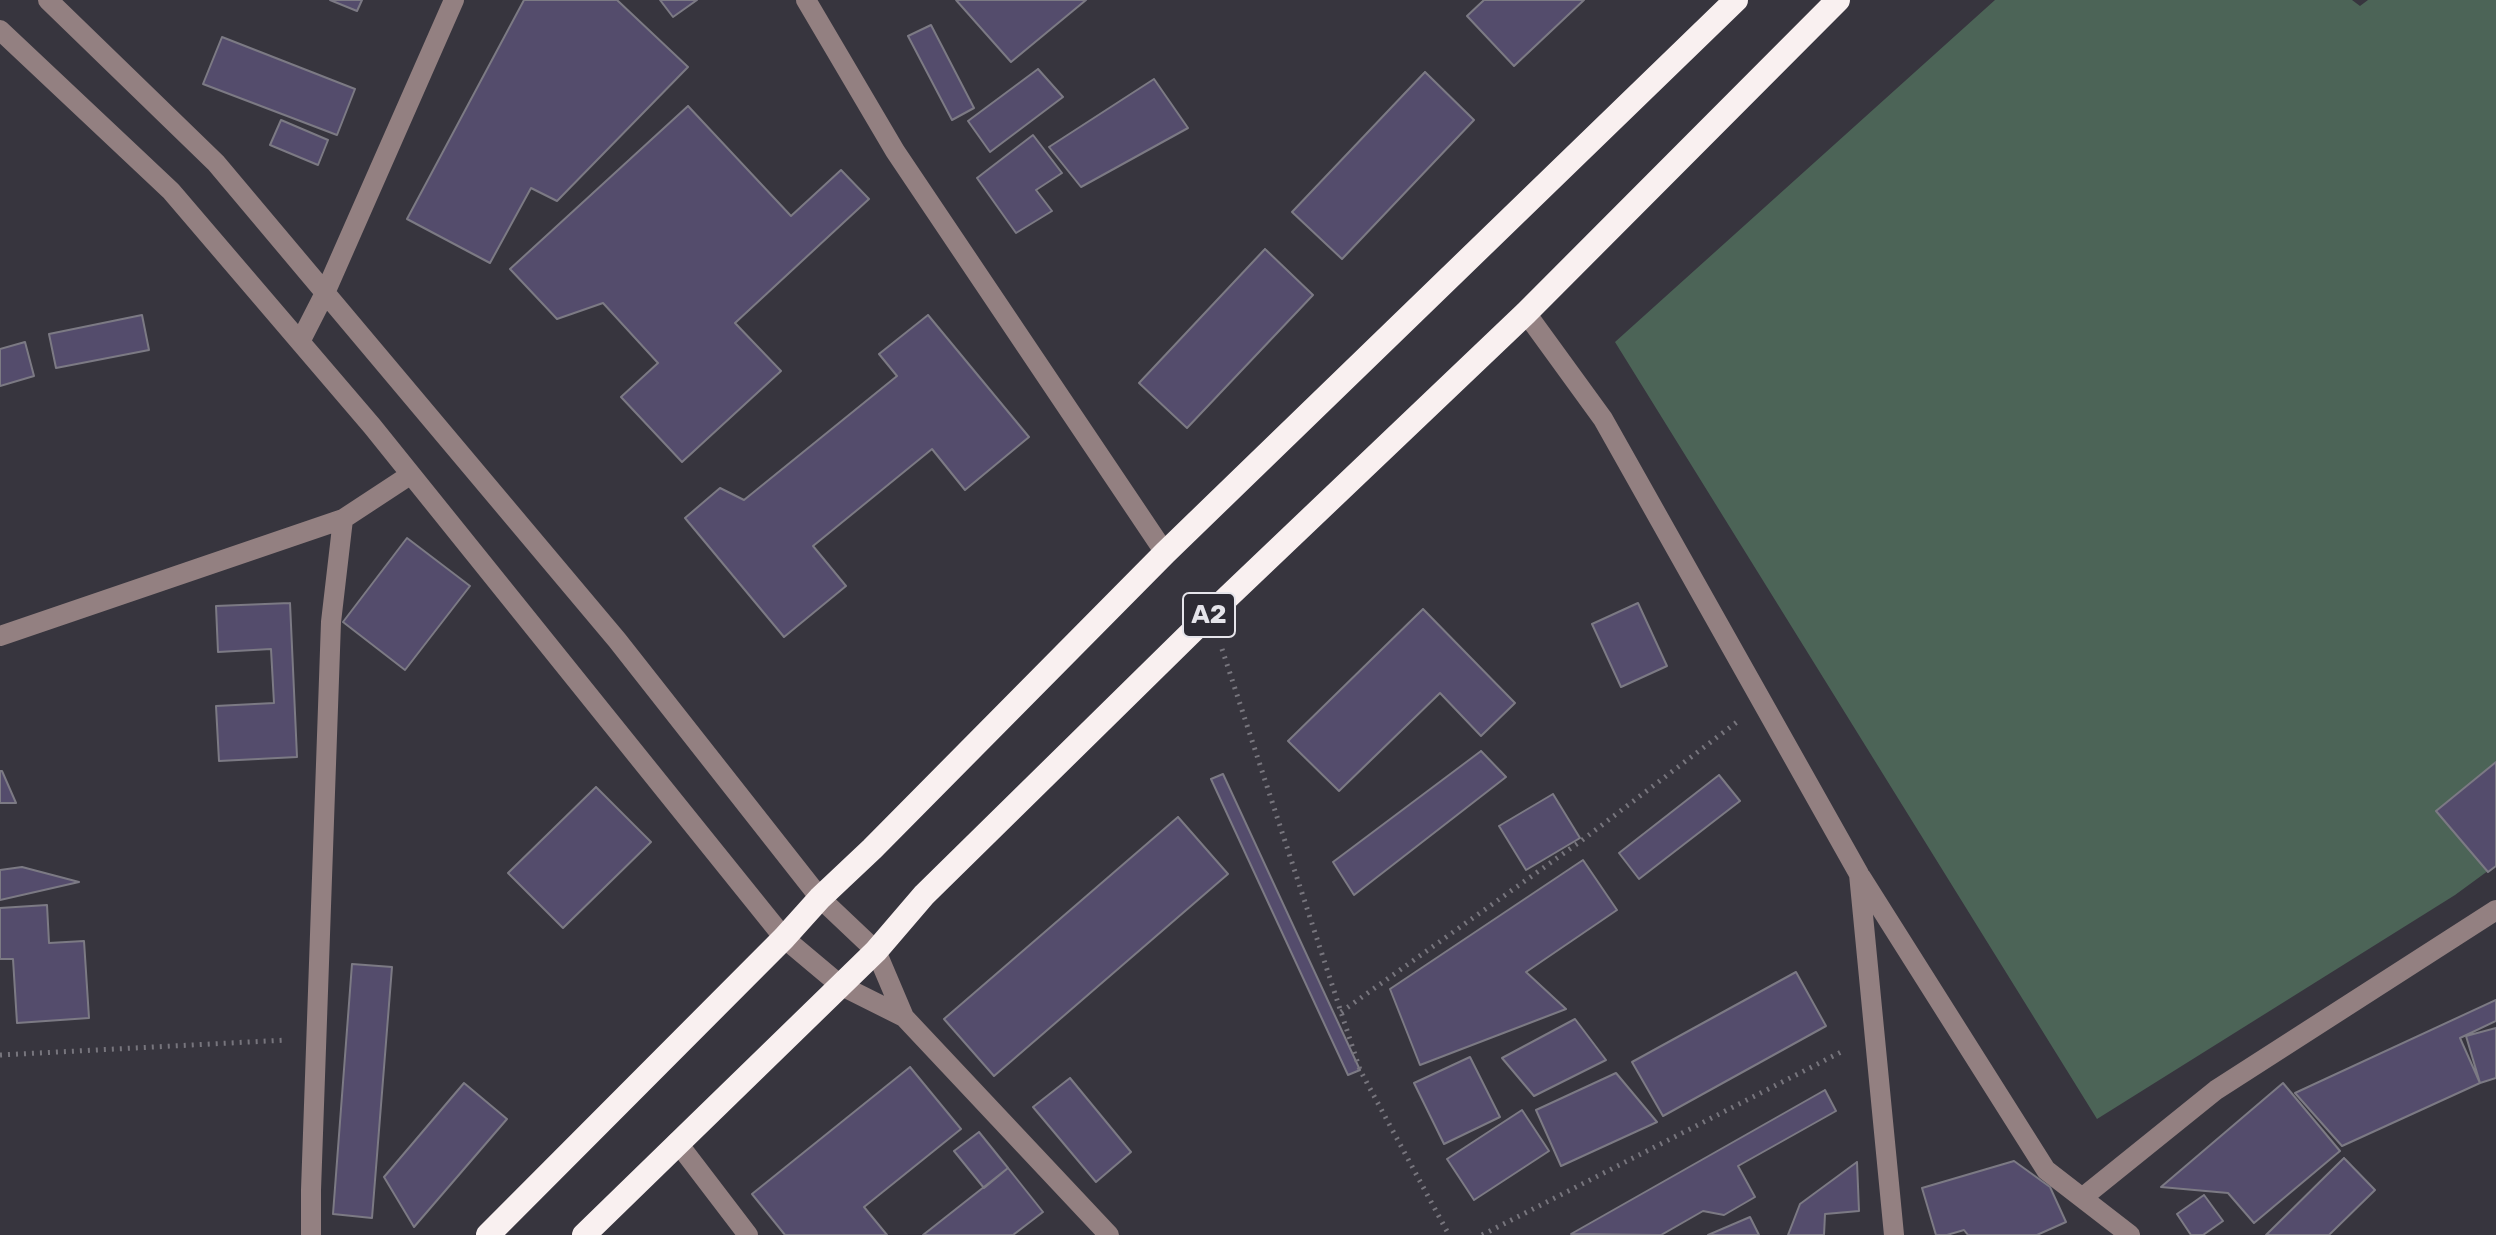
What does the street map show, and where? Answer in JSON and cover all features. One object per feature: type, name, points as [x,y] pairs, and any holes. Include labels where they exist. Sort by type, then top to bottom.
[{"type":"highway","name":"A2","points":[[488,1235],[1165,553],[1736,0]]},
{"type":"highway","name":"A2","points":[[584,1235],[876,951],[924,895],[1210,614],[1526,313],[1838,0]]},
{"type":"street","points":[[48,0],[216,163],[617,640],[820,898],[876,951],[904,1017]]},
{"type":"street","points":[[300,342],[325,293],[454,0]]},
{"type":"street","points":[[806,0],[895,151],[1165,553]]},
{"type":"street","points":[[0,30],[171,191],[410,475],[784,938],[840,985],[904,1017],[1109,1235]]},
{"type":"street","points":[[1526,313],[1603,419],[1859,874],[2046,1170],[2130,1235]]},
{"type":"street","points":[[0,636],[343,519],[410,475]]},
{"type":"street","points":[[311,1235],[331,622],[343,519]]},
{"type":"street","points":[[1859,874],[1894,1235]]},
{"type":"street","points":[[2082,1198],[2216,1090],[2496,910]]},
{"type":"street","points":[[677,1142],[748,1235]]},
{"type":"path","points":[[1210,614],[1360,1070],[1449,1235]]},
{"type":"path","points":[[1341,1012],[1581,841],[1763,703]]},
{"type":"path","points":[[1482,1235],[1874,1035]]},
{"type":"path","points":[[0,1055],[316,1039]]},
{"type":"green space","points":[[1995,0],[2352,0],[2360,6],[2368,0],[2496,0],[2496,865],[2455,895],[2097,1119],[1615,342]]},
{"type":"building","points":[[330,0],[362,0],[357,11]]},
{"type":"building","points":[[524,0],[617,0],[688,67],[557,201],[531,188],[490,263],[407,219]]},
{"type":"building","points":[[660,0],[697,0],[673,17]]},
{"type":"building","points":[[956,0],[1086,0],[1011,62]]},
{"type":"building","points":[[1484,0],[1584,0],[1514,66],[1467,16]]},
{"type":"building","points":[[931,25],[974,108],[952,120],[908,36]]},
{"type":"building","points":[[222,37],[355,89],[337,135],[203,84]]},
{"type":"building","points":[[1038,69],[1063,97],[990,152],[968,121]]},
{"type":"building","points":[[1425,72],[1474,120],[1342,259],[1292,212]]},
{"type":"building","points":[[1154,79],[1188,128],[1081,187],[1049,147]]},
{"type":"building","points":[[688,106],[791,216],[841,170],[869,199],[735,323],[781,371],[682,462],[621,397],[658,363],[603,303],[557,319],[510,269]]},
{"type":"building","points":[[281,120],[328,140],[318,165],[270,145]]},
{"type":"building","points":[[1033,135],[1062,173],[1036,190],[1052,211],[1016,233],[977,178]]},
{"type":"building","points":[[1265,249],[1313,295],[1187,428],[1139,383]]},
{"type":"building","points":[[142,315],[149,350],[56,368],[49,334]]},
{"type":"building","points":[[928,315],[1029,437],[965,490],[932,449],[813,546],[846,586],[784,637],[685,518],[720,488],[744,500],[897,376],[879,354]]},
{"type":"building","points":[[25,342],[34,376],[0,386],[0,349]]},
{"type":"building","points":[[407,538],[470,586],[405,670],[343,622]]},
{"type":"building","points":[[290,603],[297,757],[219,761],[216,706],[274,703],[271,649],[218,652],[216,606]]},
{"type":"building","points":[[1638,603],[1667,666],[1621,687],[1592,624]]},
{"type":"building","points":[[1423,609],[1515,703],[1481,736],[1440,693],[1339,791],[1288,741]]},
{"type":"building","points":[[1481,751],[1506,777],[1354,895],[1333,862]]},
{"type":"building","points":[[2496,762],[2496,866],[2488,872],[2436,811]]},
{"type":"building","points":[[2,771],[16,803],[0,803]]},
{"type":"building","points":[[1223,774],[1360,1070],[1348,1075],[1211,779]]},
{"type":"building","points":[[1719,775],[1740,801],[1639,879],[1619,853]]},
{"type":"building","points":[[596,787],[651,842],[563,928],[508,873]]},
{"type":"building","points":[[1553,794],[1580,838],[1526,870],[1499,826]]},
{"type":"building","points":[[1178,817],[1228,874],[994,1076],[944,1019]]},
{"type":"building","points":[[1583,860],[1617,910],[1526,972],[1566,1009],[1420,1065],[1390,989]]},
{"type":"building","points":[[22,867],[79,882],[0,900],[0,870]]},
{"type":"building","points":[[47,905],[49,943],[84,941],[89,1018],[17,1023],[13,959],[0,959],[0,908]]},
{"type":"building","points":[[352,964],[392,967],[372,1218],[333,1214]]},
{"type":"building","points":[[1796,972],[1826,1026],[1663,1116],[1632,1062]]},
{"type":"building","points":[[2496,1000],[2496,1021],[2460,1038],[2480,1083],[2342,1146],[2295,1093]]},
{"type":"building","points":[[1575,1019],[1606,1060],[1534,1096],[1502,1058]]},
{"type":"building","points":[[2496,1028],[2496,1078],[2480,1083],[2466,1036]]},
{"type":"building","points":[[1470,1057],[1500,1117],[1444,1144],[1414,1083]]},
{"type":"building","points":[[910,1067],[961,1129],[864,1207],[887,1235],[785,1235],[752,1194]]},
{"type":"building","points":[[1616,1073],[1657,1122],[1561,1166],[1536,1110]]},
{"type":"building","points":[[1070,1078],[1131,1152],[1096,1182],[1033,1107]]},
{"type":"building","points":[[464,1083],[507,1119],[414,1227],[384,1177]]},
{"type":"building","points":[[2283,1083],[2340,1151],[2254,1223],[2228,1193],[2161,1187]]},
{"type":"building","points":[[1825,1090],[1836,1111],[1738,1166],[1755,1197],[1724,1215],[1703,1211],[1661,1235],[1571,1234]]},
{"type":"building","points":[[1522,1110],[1549,1151],[1474,1200],[1447,1159]]},
{"type":"building","points":[[979,1132],[1008,1168],[984,1188],[954,1151]]},
{"type":"building","points":[[2344,1158],[2375,1190],[2329,1235],[2266,1235]]},
{"type":"building","points":[[2014,1161],[2050,1187],[2066,1222],[2037,1235],[1968,1235],[1964,1230],[1936,1235],[1922,1188]]},
{"type":"building","points":[[1857,1162],[1859,1211],[1825,1214],[1824,1235],[1788,1235],[1800,1204]]},
{"type":"building","points":[[1008,1168],[1043,1212],[1013,1235],[923,1235]]},
{"type":"building","points":[[2204,1195],[2223,1221],[2203,1235],[2191,1235],[2177,1214]]},
{"type":"building","points":[[1750,1217],[1759,1235],[1708,1235]]}]
